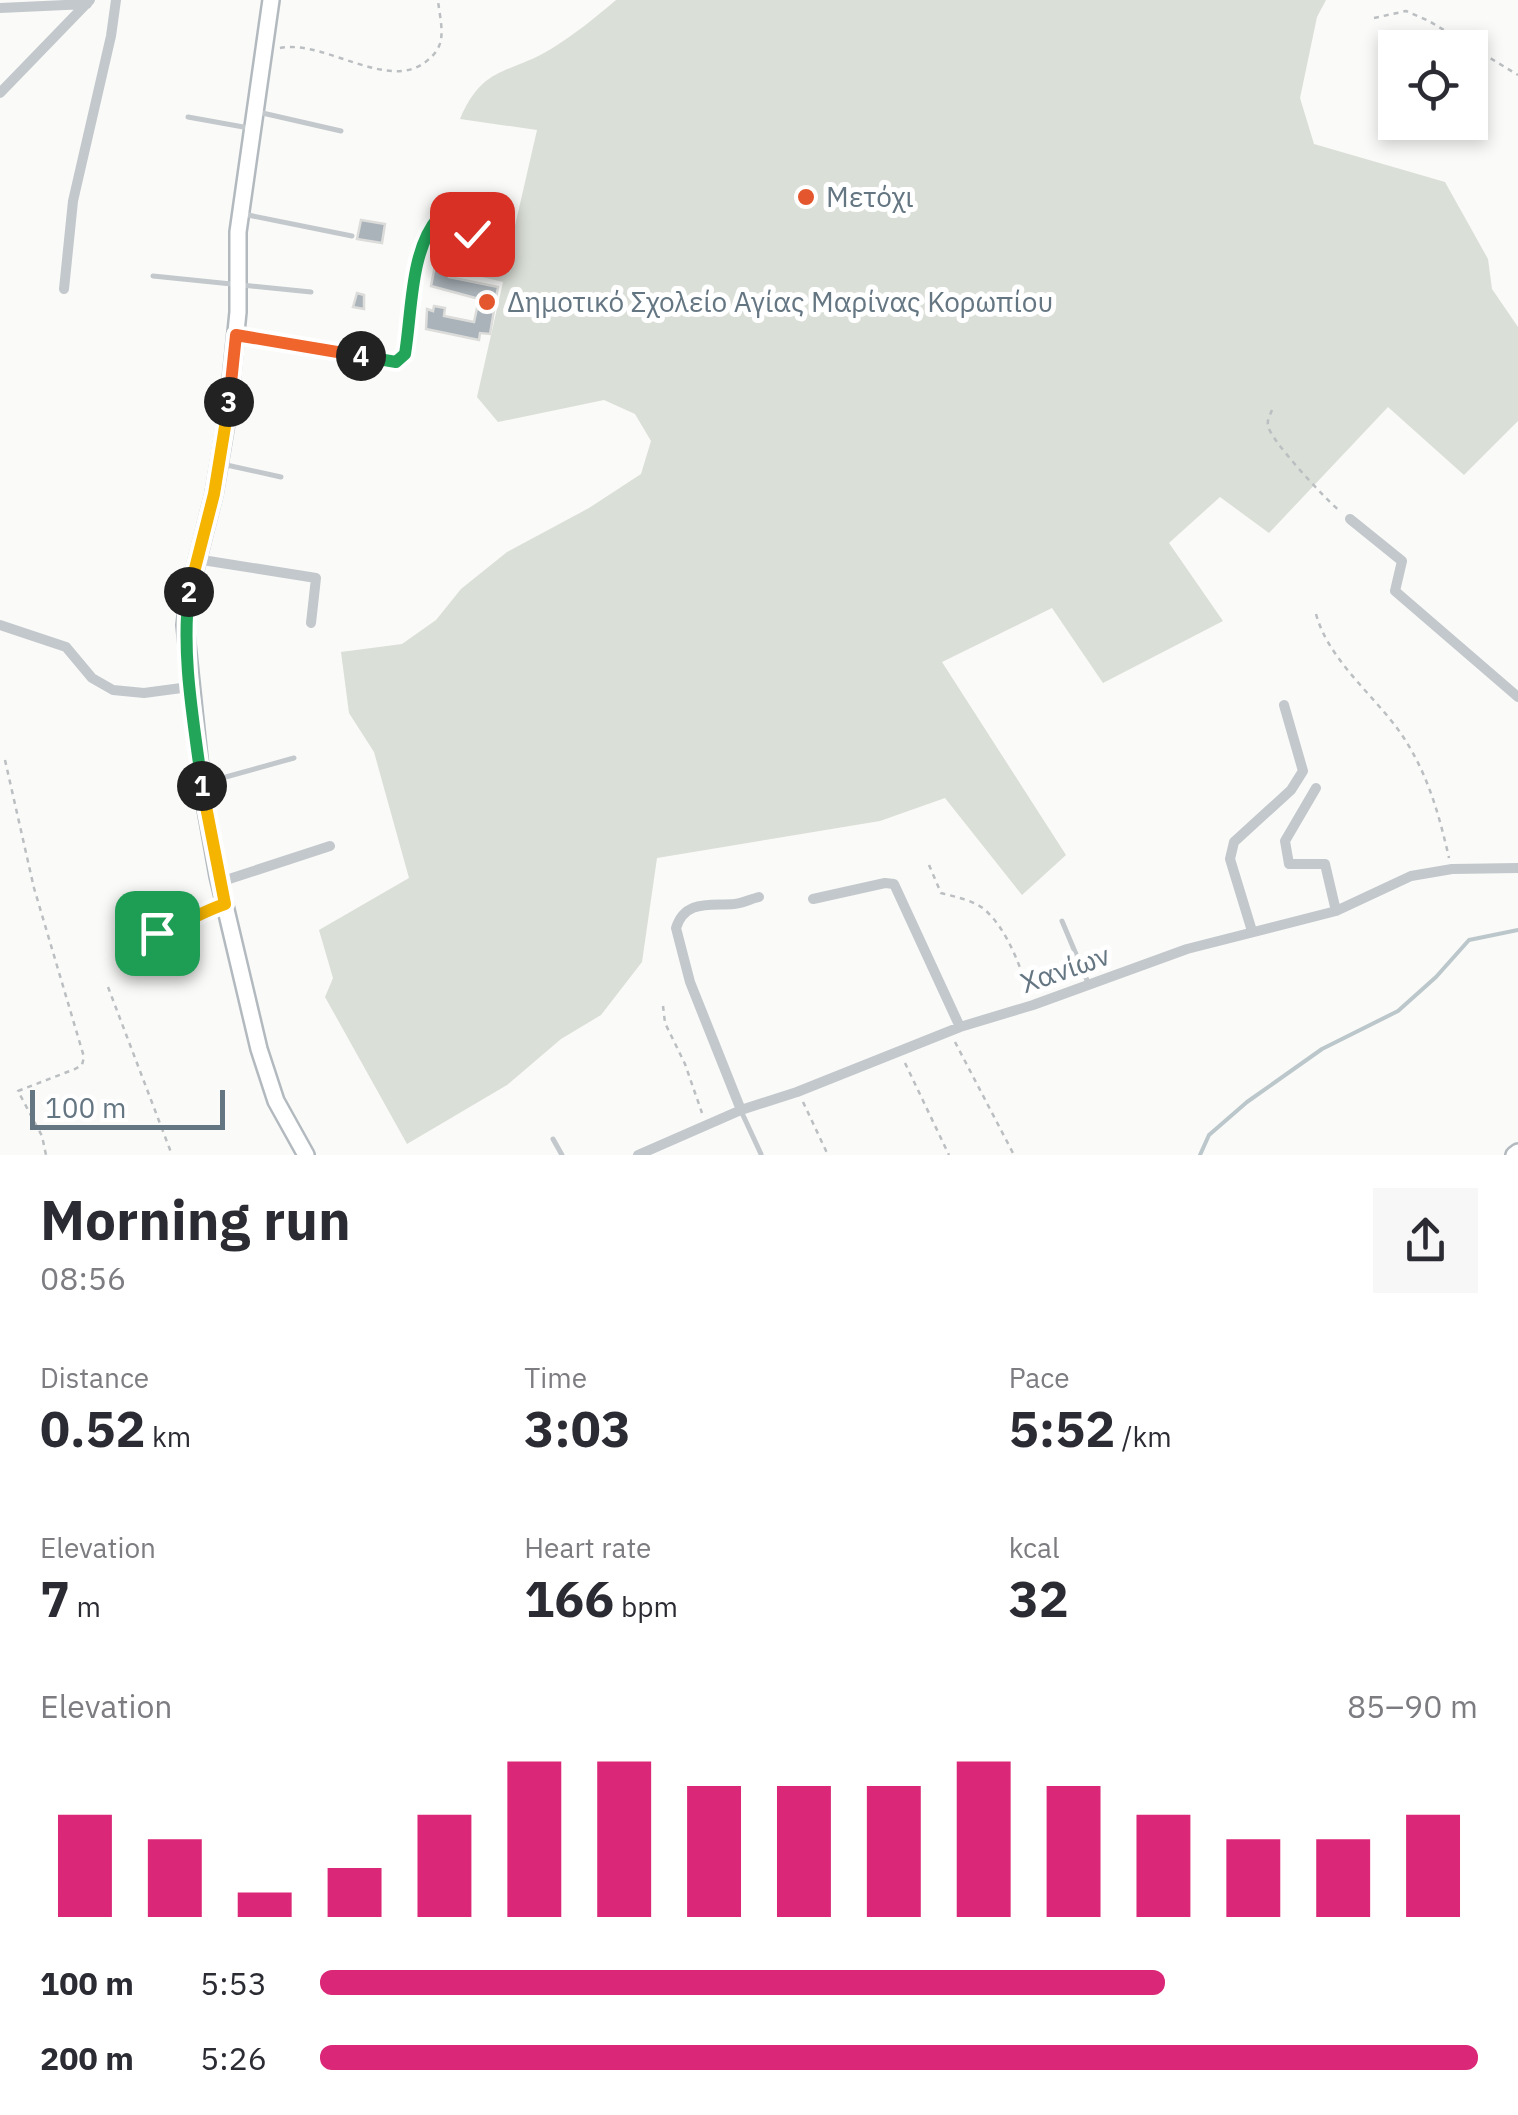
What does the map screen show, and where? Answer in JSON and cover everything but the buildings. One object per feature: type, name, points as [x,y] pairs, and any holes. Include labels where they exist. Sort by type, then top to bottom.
[{"type":"street","points":[[64,289],[73,201],[116,0]]},
{"type":"street","points":[[271,0],[240,214],[236,335],[220,463],[185,625],[202,784],[225,904],[276,1101],[306,1155]]},
{"type":"street","points":[[0,8],[88,2]]},
{"type":"street","points":[[0,94],[88,2]]},
{"type":"street","points":[[1350,520],[1402,561],[1395,592],[1518,697]]},
{"type":"street","points":[[196,560],[316,578],[311,623]]},
{"type":"street","points":[[0,624],[66,647],[92,678],[113,690],[144,693],[189,688]]},
{"type":"street","points":[[1252,931],[1230,858],[1234,842],[1292,790],[1303,770],[1284,705]]},
{"type":"street","points":[[1316,788],[1285,841],[1289,864],[1326,864],[1336,911]]},
{"type":"street","points":[[220,882],[330,846]]},
{"type":"street","name":"Χανίων","points":[[638,1155],[740,1110],[797,1092],[955,1029],[1187,950],[1336,911],[1411,876],[1452,869],[1518,868]]},
{"type":"street","points":[[813,898],[894,884],[955,1029]]},
{"type":"street","points":[[740,1110],[690,982],[676,928],[682,915],[694,906],[714,902],[735,904],[759,897]]},
{"type":"lane","points":[[256,112],[341,131]]},
{"type":"lane","points":[[188,117],[252,129]]},
{"type":"lane","points":[[240,214],[352,236]]},
{"type":"lane","points":[[236,335],[396,362],[405,354],[427,231],[438,218],[455,220],[472,234],[476,250]]},
{"type":"lane","points":[[154,276],[312,292]]},
{"type":"lane","points":[[220,463],[281,477]]},
{"type":"lane","points":[[202,784],[294,758]]},
{"type":"lane","points":[[157,933],[190,923],[225,904]]},
{"type":"lane","points":[[1062,921],[1089,985]]},
{"type":"lane","points":[[740,1110],[761,1154]]},
{"type":"lane","points":[[553,1139],[562,1155]]},
{"type":"path","points":[[264,54],[290,46],[391,71],[412,71],[435,54],[441,40],[438,0]]},
{"type":"path","points":[[1374,18],[1406,11],[1518,75]]},
{"type":"path","points":[[1272,410],[1268,425],[1272,438],[1323,498],[1350,520]]},
{"type":"path","points":[[1316,614],[1322,635],[1398,729],[1425,770],[1452,869]]},
{"type":"path","points":[[6,760],[34,888],[84,1057],[75,1069],[18,1090],[42,1136],[46,1155]]},
{"type":"path","points":[[929,865],[941,893],[983,907],[994,919],[1021,970],[1033,1005]]},
{"type":"path","points":[[108,987],[172,1155]]},
{"type":"path","points":[[663,1006],[665,1023],[685,1064],[705,1124]]},
{"type":"path","points":[[955,1029],[1014,1155]]},
{"type":"path","points":[[900,1053],[949,1155]]},
{"type":"path","points":[[797,1092],[828,1155]]},
{"type":"shaded area","points":[[616,0],[1326,0],[1317,17],[1300,98],[1314,144],[1445,182],[1488,259],[1492,289],[1518,327],[1518,421],[1464,475],[1388,407],[1269,533],[1220,497],[1169,543],[1223,621],[1103,683],[1052,608],[942,662],[1066,855],[1022,895],[945,798],[880,821],[657,858],[642,962],[601,1015],[561,1039],[507,1085],[407,1144],[325,997],[333,978],[319,930],[409,878],[374,752],[349,713],[341,652],[402,644],[436,620],[461,589],[507,552],[589,508],[641,474],[651,441],[635,414],[604,400],[498,422],[477,397],[503,282],[478,276],[488,225],[514,230],[537,130],[460,119],[488,80],[551,49]]},
{"type":"waterway","points":[[1200,1155],[1209,1135],[1247,1102],[1322,1049],[1398,1011],[1469,940],[1518,930]]},
{"type":"place","name":"Μετόχι","points":[[806,197]]},
{"type":"place","name":"Δημοτικό Σχολείο Αγίας Μαρίνας Κορωπίου","points":[[487,302]]},
{"type":"route","points":[[157,933],[190,923],[225,904],[202,787],[185,625],[196,560],[214,494],[236,335],[401,360],[427,231],[438,218],[455,220],[472,234]]}]
